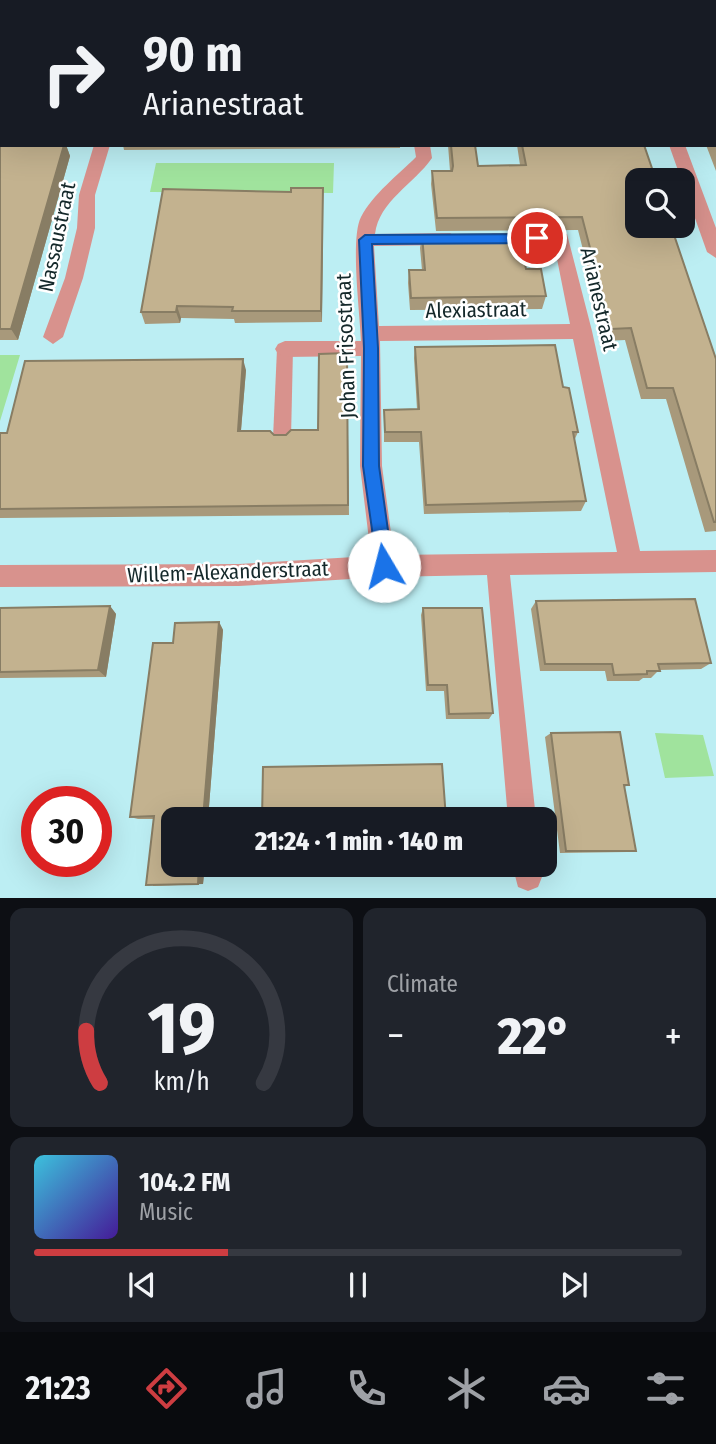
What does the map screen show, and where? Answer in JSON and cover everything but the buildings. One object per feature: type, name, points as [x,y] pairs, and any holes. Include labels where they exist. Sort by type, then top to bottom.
[{"type":"street","name":"Nassaustraat","points":[[52,337],[74,278],[86,228],[87,195],[101,147]]},
{"type":"street","name":"Johan Frisostraat","points":[[384,566],[371,466],[371,341],[365,240],[368,219],[424,158],[422,147]]},
{"type":"street","points":[[678,147],[716,252]]},
{"type":"street","name":"Arianestraat","points":[[365,240],[561,238],[631,562]]},
{"type":"street","name":"Alexiastraat","points":[[371,341],[583,331]]},
{"type":"street","points":[[285,349],[371,341]]},
{"type":"street","name":"Willem-Alexanderstraat","points":[[0,576],[239,575],[384,566],[716,561]]},
{"type":"street","points":[[498,566],[521,807]]},
{"type":"lane","points":[[282,438],[285,349]]},
{"type":"green space","points":[[156,163],[334,163],[333,193],[150,192]]},
{"type":"green space","points":[[0,355],[20,355],[0,421]]},
{"type":"green space","points":[[655,733],[703,735],[714,776],[665,778]]},
{"type":"route","points":[[384,566],[371,466],[371,348],[365,240],[537,238]]}]
